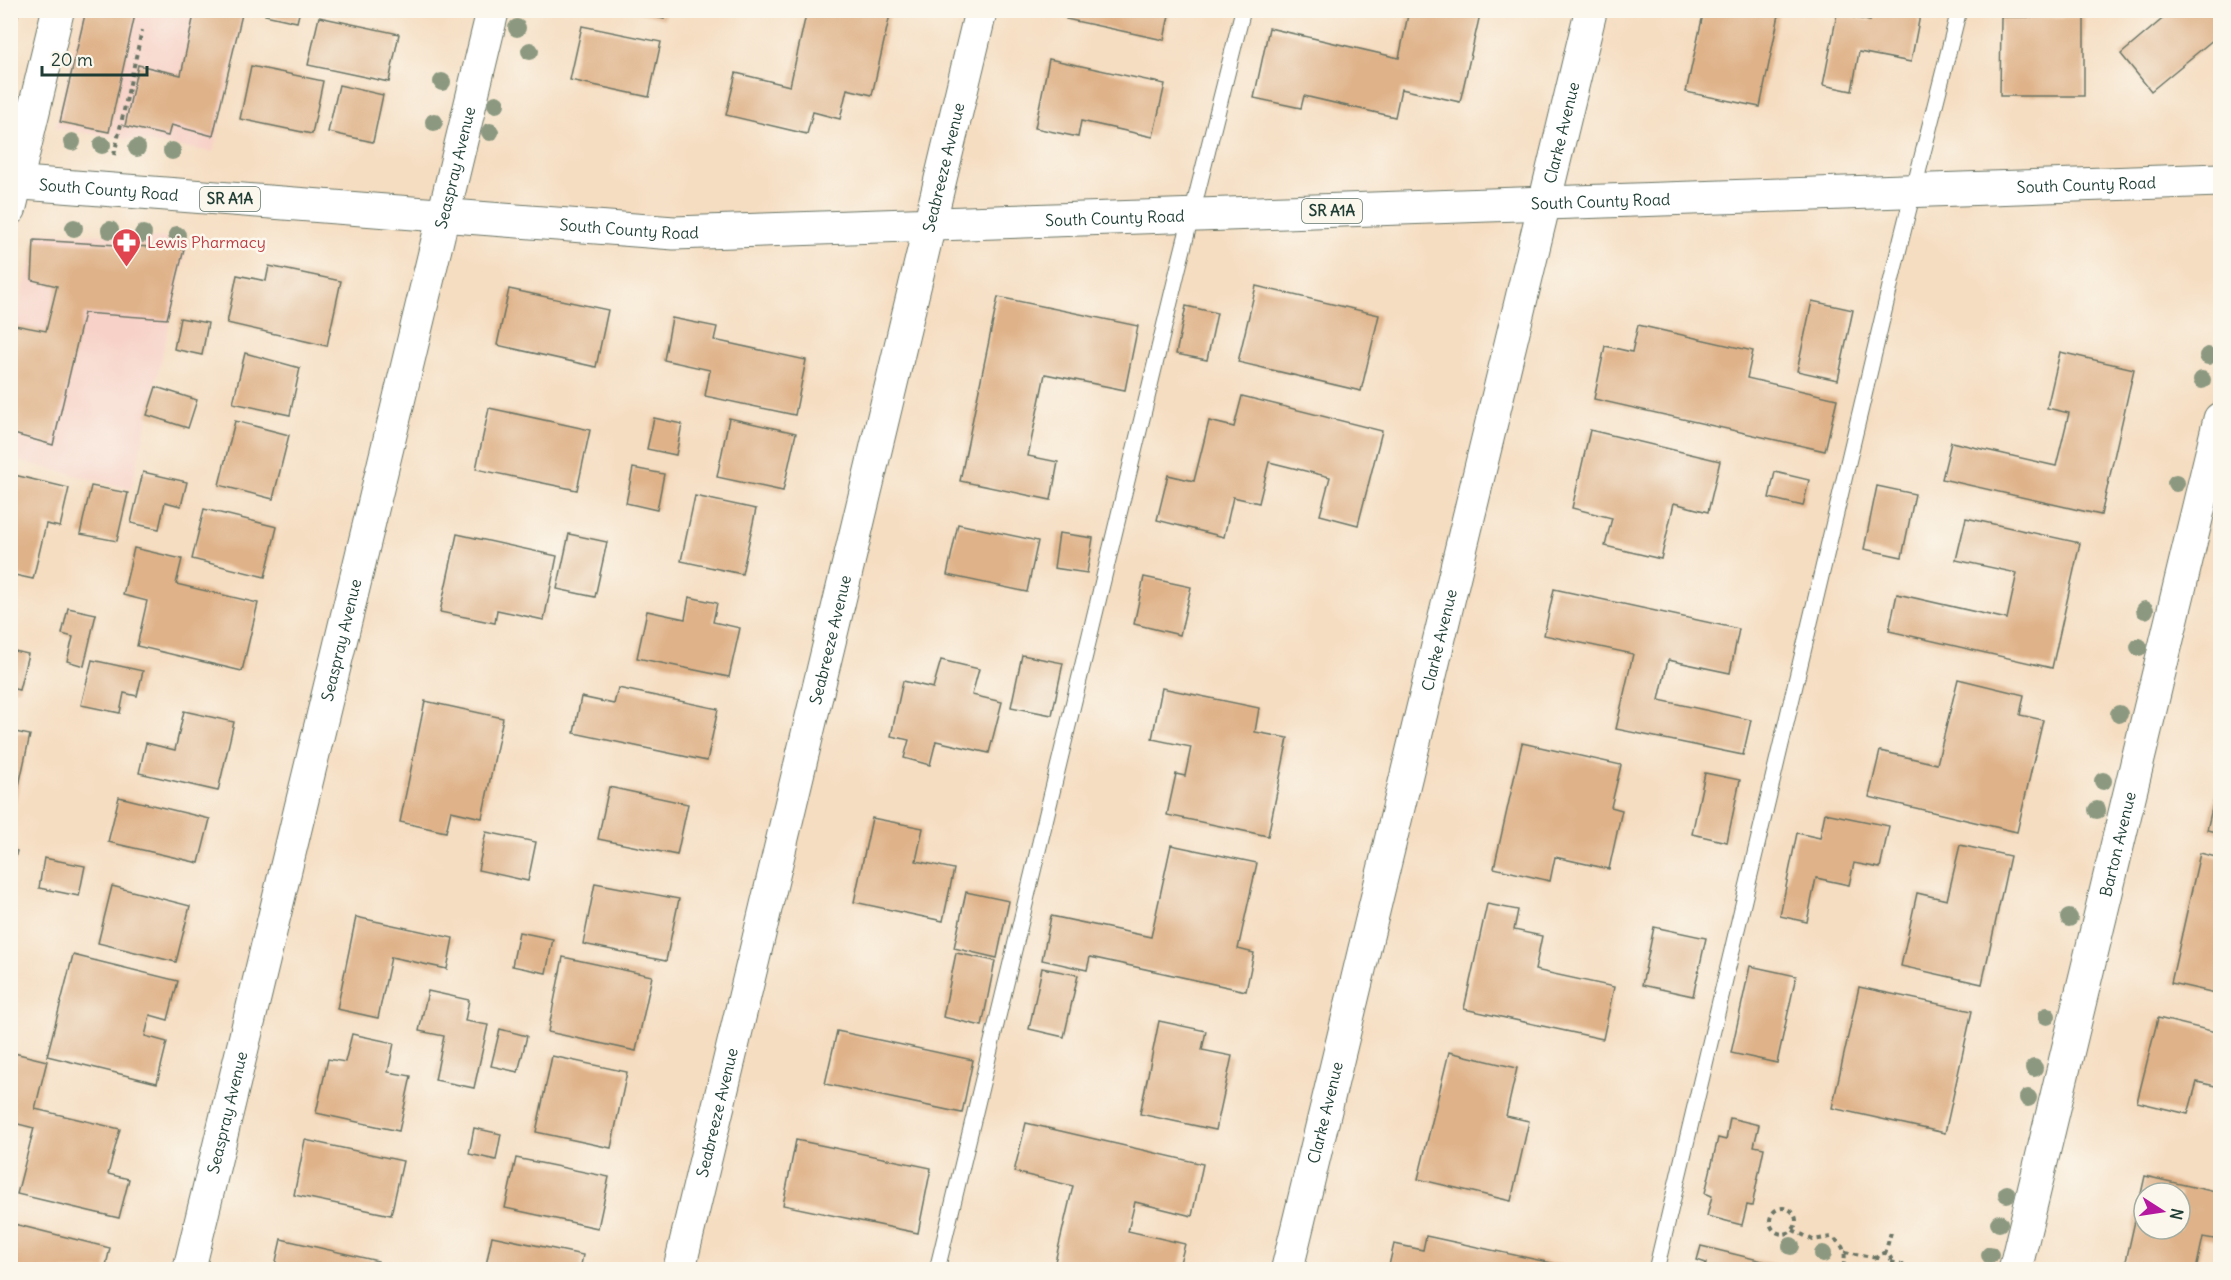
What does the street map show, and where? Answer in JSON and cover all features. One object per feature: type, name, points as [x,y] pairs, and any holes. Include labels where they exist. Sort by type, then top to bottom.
[{"type":"main road","name":"South County Road","points":[[13,191],[106,189],[674,233],[2220,180]]},
{"type":"main road","name":"Barton Avenue","points":[[2015,1269],[2220,419]]},
{"type":"street","points":[[13,191],[58,10]]},
{"type":"street","name":"Seaspray Avenue","points":[[189,1269],[493,10]]},
{"type":"street","name":"Seabreeze Avenue","points":[[678,1269],[981,10]]},
{"type":"street","name":"Clarke Avenue","points":[[1287,1269],[1591,10]]},
{"type":"lane","points":[[937,1269],[1243,10]]},
{"type":"lane","points":[[1656,1269],[1959,10]]},
{"type":"path","points":[[106,189],[142,30]]},
{"type":"path","points":[[1784,1208],[1792,1212],[1796,1220],[1793,1230],[1784,1234],[1775,1232],[1771,1225],[1773,1213],[1784,1208]]},
{"type":"path","points":[[1793,1230],[1813,1240],[1831,1237],[1840,1242],[1845,1252],[1843,1267]]},
{"type":"path","points":[[1845,1252],[1877,1258],[1885,1254],[1891,1232]]},
{"type":"path","points":[[1885,1254],[1891,1257],[1891,1262]]},
{"type":"path","points":[[1877,1258],[1882,1267],[1891,1262],[1921,1269]]},
{"type":"shaded area","points":[[84,11],[244,11],[213,152],[55,128]]},
{"type":"shaded area","points":[[38,232],[189,239],[131,489],[11,459],[11,338]]},
{"type":"building","points":[[10,10],[19,10],[11,45],[10,45]]},
{"type":"building","points":[[86,10],[136,10],[109,132],[60,122]]},
{"type":"building","points":[[195,10],[243,10],[213,136],[171,125],[168,136],[125,126],[138,65],[181,75]]},
{"type":"building","points":[[266,10],[300,10],[297,22],[265,15]]},
{"type":"building","points":[[629,10],[666,10],[664,19]]},
{"type":"building","points":[[807,10],[891,10],[872,95],[847,89],[840,119],[813,112],[807,134],[726,115],[736,73],[790,86]]},
{"type":"building","points":[[1068,10],[1170,10],[1164,40],[1066,19]]},
{"type":"building","points":[[1409,10],[1481,10],[1460,102],[1401,89],[1395,117],[1304,96],[1301,108],[1254,98],[1269,28],[1399,58]]},
{"type":"building","points":[[1704,10],[1780,10],[1760,107],[1686,92]]},
{"type":"building","points":[[1872,10],[1921,10],[1911,62],[1859,52],[1852,91],[1823,85],[1837,14],[1870,21]]},
{"type":"building","points":[[2173,10],[2216,10],[2220,16],[2220,34],[2151,91],[2121,54]]},
{"type":"building","points":[[319,17],[399,34],[389,82],[308,65]]},
{"type":"building","points":[[2001,17],[2084,17],[2084,96],[2000,96]]},
{"type":"building","points":[[582,26],[661,42],[649,97],[570,80]]},
{"type":"building","points":[[1049,59],[1165,84],[1153,137],[1081,121],[1078,137],[1035,128]]},
{"type":"building","points":[[251,66],[323,81],[312,134],[240,119]]},
{"type":"building","points":[[339,85],[383,95],[373,142],[328,132]]},
{"type":"building","points":[[34,240],[184,249],[167,319],[84,313],[53,445],[10,433],[10,344],[15,325],[46,331],[57,286],[32,280]]},
{"type":"building","points":[[269,266],[341,281],[327,346],[227,323],[237,275],[266,281]]},
{"type":"building","points":[[1256,286],[1379,315],[1361,391],[1238,362]]},
{"type":"building","points":[[509,289],[608,310],[596,367],[497,345]]},
{"type":"building","points":[[998,297],[1138,326],[1125,390],[1045,374],[1028,456],[1058,462],[1051,500],[960,481]]},
{"type":"building","points":[[1812,301],[1853,310],[1838,380],[1797,371]]},
{"type":"building","points":[[1186,306],[1217,313],[1207,360],[1176,354]]},
{"type":"building","points":[[180,318],[208,323],[202,355],[174,349]]},
{"type":"building","points":[[672,318],[717,327],[714,340],[806,360],[795,415],[705,396],[710,370],[664,360]]},
{"type":"building","points":[[1638,325],[1753,351],[1747,378],[1837,399],[1825,451],[1594,399],[1605,346],[1632,352]]},
{"type":"building","points":[[2060,352],[2134,369],[2101,515],[1942,479],[1951,442],[2056,466],[2069,413],[2047,408]]},
{"type":"building","points":[[245,353],[300,368],[290,415],[233,403]]},
{"type":"building","points":[[156,387],[197,400],[188,428],[147,415]]},
{"type":"building","points":[[1242,396],[1382,431],[1358,525],[1320,515],[1330,477],[1269,462],[1259,503],[1233,497],[1224,537],[1157,520],[1168,475],[1194,481],[1209,421],[1234,427]]},
{"type":"building","points":[[489,408],[590,430],[577,490],[476,469]]},
{"type":"building","points":[[654,418],[682,424],[676,455],[647,449]]},
{"type":"building","points":[[729,418],[796,433],[783,491],[717,477]]},
{"type":"building","points":[[235,421],[289,435],[273,499],[219,485]]},
{"type":"building","points":[[1590,430],[1720,461],[1708,512],[1674,503],[1661,559],[1605,546],[1612,518],[1572,508]]},
{"type":"building","points":[[633,468],[664,474],[657,510],[626,503]]},
{"type":"building","points":[[143,472],[187,482],[181,506],[165,502],[159,529],[131,523]]},
{"type":"building","points":[[1775,472],[1809,480],[1803,506],[1769,498]]},
{"type":"building","points":[[10,474],[69,488],[60,527],[46,524],[33,579],[10,574]]},
{"type":"building","points":[[91,486],[128,493],[117,541],[80,534]]},
{"type":"building","points":[[1877,486],[1915,494],[1902,557],[1864,549]]},
{"type":"building","points":[[695,496],[756,509],[742,574],[681,561]]},
{"type":"building","points":[[204,509],[277,527],[265,577],[192,559]]},
{"type":"building","points":[[1966,518],[2080,543],[2052,668],[1889,631],[1897,594],[2007,619],[2017,573],[1956,560]]},
{"type":"building","points":[[958,524],[1038,541],[1027,592],[947,575]]},
{"type":"building","points":[[1059,533],[1093,538],[1087,573],[1054,568]]},
{"type":"building","points":[[457,534],[557,556],[544,620],[497,610],[495,623],[440,612]]},
{"type":"building","points":[[569,534],[607,542],[595,597],[557,589]]},
{"type":"building","points":[[134,548],[182,559],[176,584],[258,603],[242,671],[137,646],[147,601],[123,595]]},
{"type":"building","points":[[1144,577],[1191,587],[1180,635],[1134,624]]},
{"type":"building","points":[[1554,589],[1739,629],[1730,673],[1668,660],[1659,700],[1751,720],[1743,755],[1616,729],[1633,654],[1544,635]]},
{"type":"building","points":[[689,597],[717,603],[713,622],[740,628],[729,677],[637,658],[647,611],[685,619]]},
{"type":"building","points":[[68,608],[96,614],[84,666],[67,661],[73,637],[62,634]]},
{"type":"building","points":[[10,650],[28,654],[19,690],[10,688]]},
{"type":"building","points":[[1022,655],[1063,663],[1052,715],[1011,707]]},
{"type":"building","points":[[92,660],[143,671],[137,696],[124,693],[120,713],[81,705]]},
{"type":"building","points":[[941,660],[979,669],[972,695],[1002,702],[989,753],[936,741],[930,765],[904,758],[909,740],[891,736],[903,681],[933,688]]},
{"type":"building","points":[[1958,679],[2024,695],[2020,715],[2043,720],[2017,832],[1869,797],[1880,751],[1937,764]]},
{"type":"building","points":[[618,688],[718,709],[707,761],[574,733],[581,697],[614,704]]},
{"type":"building","points":[[1162,688],[1259,708],[1255,732],[1288,738],[1268,836],[1167,815],[1176,774],[1185,776],[1191,747],[1152,739]]},
{"type":"building","points":[[425,701],[503,718],[482,818],[451,811],[446,832],[400,822]]},
{"type":"building","points":[[184,711],[234,722],[218,791],[139,773],[146,743],[175,750]]},
{"type":"building","points":[[10,731],[30,735],[15,804],[10,803]]},
{"type":"building","points":[[1522,743],[1621,765],[1611,807],[1622,810],[1609,869],[1555,857],[1550,881],[1494,868]]},
{"type":"building","points":[[1705,773],[1740,780],[1727,842],[1692,834]]},
{"type":"building","points":[[2220,774],[2220,833],[2207,830]]},
{"type":"building","points":[[609,787],[688,804],[677,855],[598,839]]},
{"type":"building","points":[[119,797],[210,819],[199,863],[108,842]]},
{"type":"building","points":[[1825,813],[1889,826],[1880,868],[1854,863],[1849,885],[1816,878],[1807,922],[1780,916],[1797,833],[1820,838]]},
{"type":"building","points":[[872,818],[923,828],[916,861],[954,869],[943,921],[854,902]]},
{"type":"building","points":[[486,832],[536,842],[528,881],[478,870]]},
{"type":"building","points":[[1171,845],[1257,863],[1238,949],[1254,953],[1246,991],[1090,957],[1087,970],[1042,960],[1051,916],[1151,937]]},
{"type":"building","points":[[1960,845],[2010,856],[1982,984],[1901,966],[1917,893],[1947,900]]},
{"type":"building","points":[[10,849],[17,851],[11,872],[10,872]]},
{"type":"building","points":[[2200,853],[2220,858],[2220,994],[2171,983]]},
{"type":"building","points":[[44,858],[85,866],[79,896],[39,888]]},
{"type":"building","points":[[595,883],[679,899],[666,961],[583,944]]},
{"type":"building","points":[[112,886],[190,906],[176,962],[98,943]]},
{"type":"building","points":[[966,892],[1009,901],[997,958],[954,948]]},
{"type":"building","points":[[1487,904],[1518,910],[1514,930],[1542,936],[1535,970],[1614,987],[1603,1039],[1464,1009]]},
{"type":"building","points":[[356,917],[453,938],[447,969],[391,957],[378,1018],[337,1009]]},
{"type":"building","points":[[1654,927],[1706,938],[1693,996],[1642,985]]},
{"type":"building","points":[[519,932],[553,939],[546,973],[512,966]]},
{"type":"building","points":[[956,953],[995,961],[982,1026],[943,1017]]},
{"type":"building","points":[[73,955],[178,981],[168,1020],[150,1015],[145,1036],[167,1042],[157,1083],[47,1056]]},
{"type":"building","points":[[563,957],[652,976],[636,1051],[548,1032]]},
{"type":"building","points":[[1750,966],[1796,976],[1777,1063],[1731,1053]]},
{"type":"building","points":[[1042,968],[1078,975],[1064,1037],[1029,1029]]},
{"type":"building","points":[[1859,987],[1972,1011],[1945,1133],[1832,1108]]},
{"type":"building","points":[[428,991],[469,1000],[465,1021],[488,1025],[474,1088],[435,1080],[444,1036],[419,1031]]},
{"type":"building","points":[[2158,1018],[2220,1033],[2220,1087],[2197,1082],[2188,1114],[2137,1102]]},
{"type":"building","points":[[1159,1021],[1206,1031],[1202,1050],[1232,1056],[1216,1130],[1140,1114]]},
{"type":"building","points":[[500,1029],[527,1036],[518,1072],[491,1066]]},
{"type":"building","points":[[837,1031],[973,1060],[962,1113],[825,1084]]},
{"type":"building","points":[[352,1034],[394,1043],[388,1072],[411,1076],[399,1131],[316,1113],[328,1059],[345,1062]]},
{"type":"building","points":[[10,1052],[47,1061],[35,1109],[120,1129],[108,1174],[129,1179],[119,1218],[17,1194],[34,1128],[10,1122]]},
{"type":"building","points":[[1449,1052],[1517,1068],[1506,1116],[1529,1121],[1511,1201],[1418,1179]]},
{"type":"building","points":[[552,1056],[627,1072],[611,1148],[536,1132]]},
{"type":"building","points":[[1730,1118],[1759,1125],[1754,1146],[1764,1148],[1752,1206],[1747,1205],[1742,1225],[1707,1216],[1712,1196],[1705,1193],[1718,1138],[1726,1140]]},
{"type":"building","points":[[1026,1123],[1203,1164],[1192,1216],[1135,1202],[1128,1231],[1185,1244],[1178,1270],[1069,1270],[1054,1266],[1073,1186],[1014,1172]]},
{"type":"building","points":[[474,1128],[501,1134],[496,1160],[469,1154]]},
{"type":"building","points":[[305,1140],[403,1161],[391,1215],[294,1195]]},
{"type":"building","points":[[796,1140],[931,1168],[918,1233],[783,1205]]},
{"type":"building","points":[[516,1158],[609,1177],[598,1228],[505,1208]]},
{"type":"building","points":[[2145,1176],[2167,1181],[2144,1181]]},
{"type":"building","points":[[2192,1187],[2220,1193],[2220,1240],[2203,1237],[2196,1270],[2124,1270],[2132,1234],[2132,1241],[2192,1241]]},
{"type":"building","points":[[10,1223],[110,1248],[105,1270],[10,1270]]},
{"type":"building","points":[[492,1236],[583,1255],[580,1270],[485,1270]]},
{"type":"building","points":[[1426,1236],[1561,1265],[1560,1270],[1388,1270],[1394,1244],[1423,1250]]},
{"type":"building","points":[[281,1239],[378,1261],[376,1270],[274,1270]]},
{"type":"building","points":[[1701,1246],[1795,1270],[1705,1270],[1706,1263],[1697,1260]]},
{"type":"place","name":"Lewis Pharmacy","points":[[126,268]]}]
